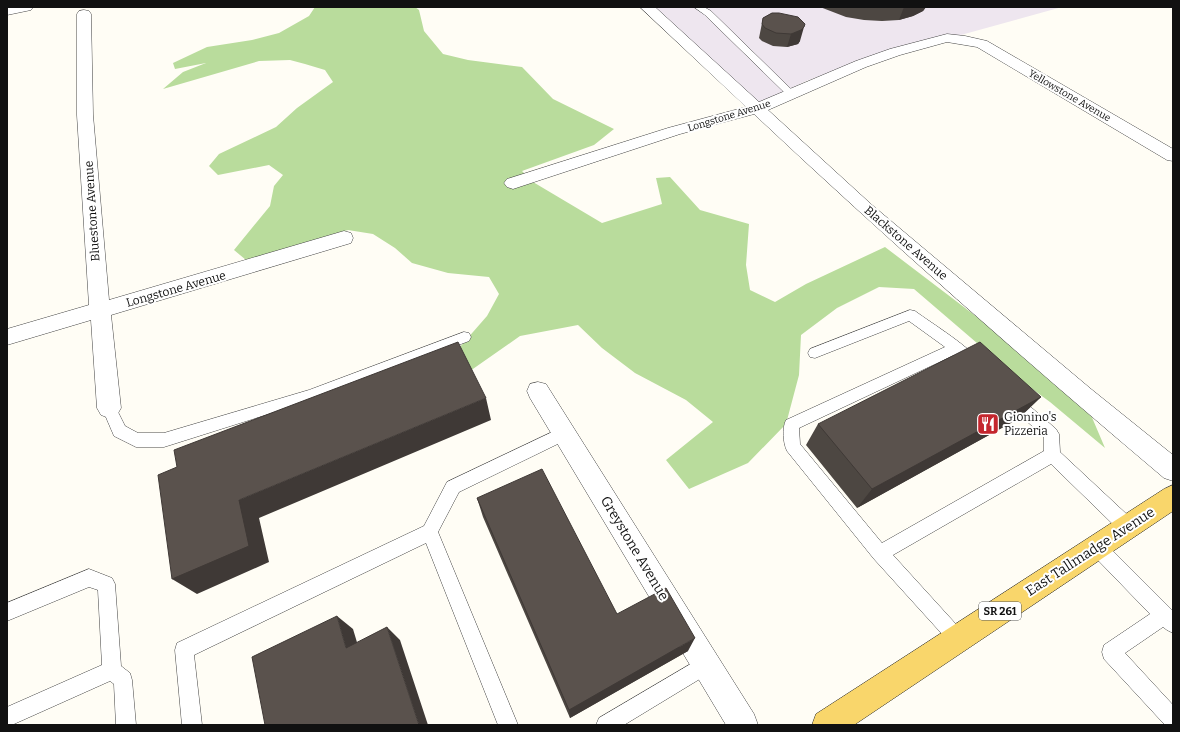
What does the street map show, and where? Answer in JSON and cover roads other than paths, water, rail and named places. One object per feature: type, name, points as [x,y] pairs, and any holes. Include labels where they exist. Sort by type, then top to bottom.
[{"type":"main road","name":"East Tallmadge Avenue","points":[[827,725],[1097,547],[1171,501]]},
{"type":"street","points":[[7,10],[26,7]]},
{"type":"street","name":"Blackstone Avenue","points":[[648,7],[866,209],[1083,396],[1173,470]]},
{"type":"street","name":"Bluestone Avenue","points":[[84,14],[85,115],[96,264],[109,408]]},
{"type":"street","name":"Longstone Avenue","points":[[513,183],[674,131],[758,108],[861,64],[896,52],[947,38],[965,40]]},
{"type":"street","name":"Yellowstone Avenue","points":[[965,40],[982,44],[1173,156]]},
{"type":"street","name":"Longstone Avenue","points":[[7,337],[101,309],[132,302],[344,238]]},
{"type":"street","name":"Greystone Avenue","points":[[538,390],[743,725]]},
{"type":"lane","points":[[698,7],[708,13],[791,94]]},
{"type":"lane","points":[[815,353],[910,314],[956,348],[986,375]]},
{"type":"lane","points":[[109,408],[118,431],[136,440],[164,440],[311,395],[464,337]]},
{"type":"lane","points":[[956,348],[791,425],[792,446],[880,554],[958,639]]},
{"type":"lane","points":[[1004,391],[1051,434],[1052,455],[1128,527]]},
{"type":"lane","points":[[192,725],[184,650],[430,532],[453,487],[565,433]]},
{"type":"lane","points":[[880,554],[1052,455]]},
{"type":"lane","points":[[430,532],[508,725]]},
{"type":"lane","points":[[1097,547],[1168,619],[1111,652],[1173,719]]},
{"type":"lane","points":[[7,612],[89,578],[106,584],[112,670],[123,680],[126,725]]},
{"type":"lane","points":[[606,725],[706,664]]},
{"type":"lane","points":[[7,717],[112,670]]},
{"type":"place","name":"Gionino's Pizzeria","points":[[988,424]]}]
